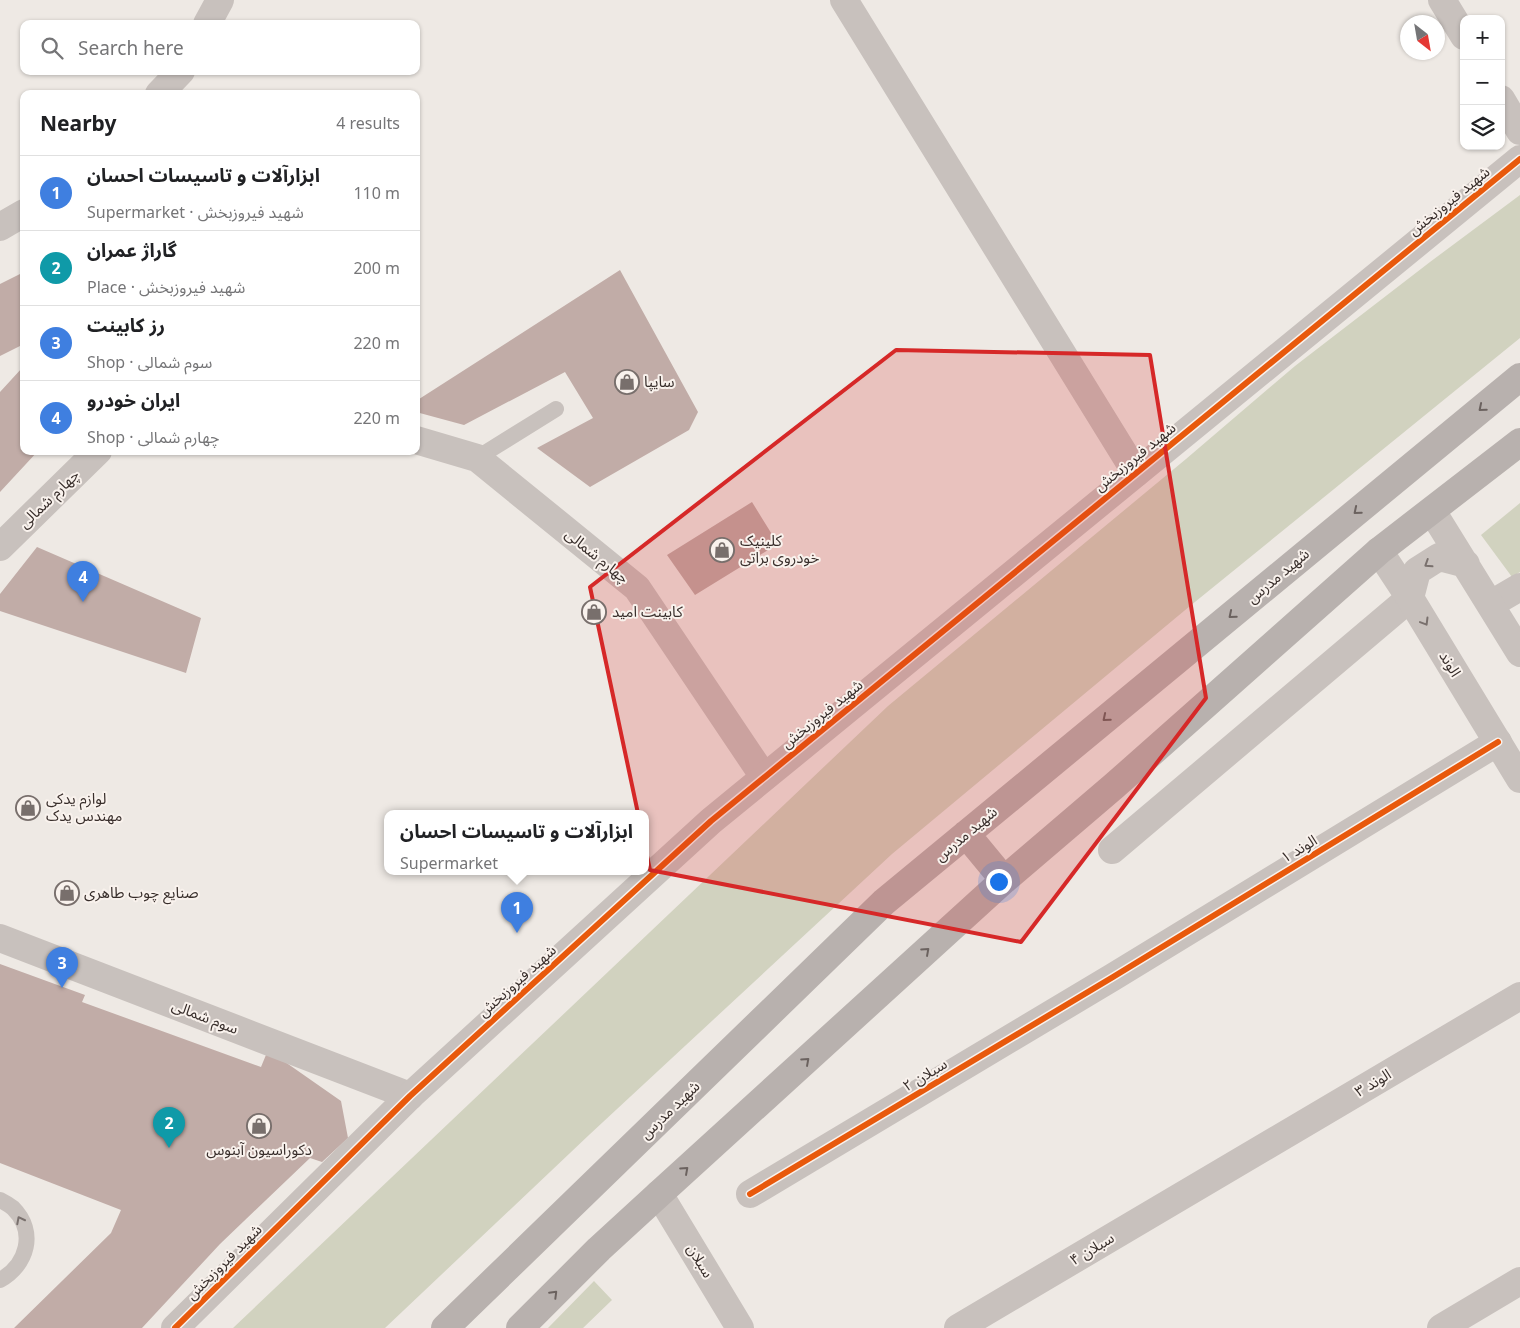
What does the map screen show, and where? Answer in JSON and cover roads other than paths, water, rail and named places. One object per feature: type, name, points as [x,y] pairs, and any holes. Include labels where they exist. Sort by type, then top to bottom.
[{"type":"main road","name":"شهید مدرس","points":[[445,1328],[884,902],[1520,377]]},
{"type":"main road","points":[[520,1328],[659,1194],[1004,880],[1114,786],[1379,551],[1520,442]]},
{"type":"main road","points":[[966,834],[1004,880]]},
{"type":"street","points":[[209,20],[220,0]]},
{"type":"street","points":[[844,0],[1136,473]]},
{"type":"street","points":[[1442,0],[1460,29]]},
{"type":"street","points":[[163,90],[177,75]]},
{"type":"street","points":[[1505,105],[1520,130]]},
{"type":"street","name":"شهید فیروزبخش","points":[[175,1328],[410,1096],[711,820],[1520,159]]},
{"type":"street","points":[[0,227],[20,215]]},
{"type":"street","name":"چهارم شمالی","points":[[420,441],[477,458],[636,588],[764,777]]},
{"type":"street","name":"چهارم شمالی","points":[[0,547],[94,455]]},
{"type":"street","points":[[1432,510],[1520,653]]},
{"type":"street","name":"الوند","points":[[1379,551],[1498,742],[1517,769]]},
{"type":"street","points":[[1112,850],[1410,598],[1417,571],[1439,557],[1466,564]]},
{"type":"street","points":[[1491,604],[1520,587]]},
{"type":"street","name":"الوند ۱","points":[[1113,977],[1498,742]]},
{"type":"street","name":"سوم شمالی","points":[[0,938],[410,1096]]},
{"type":"street","name":"سبلان ۲","points":[[750,1194],[1113,977]]},
{"type":"street","name":"الوند ۳","points":[[1226,1169],[1520,996]]},
{"type":"street","name":"سبلان ۴","points":[[958,1328],[1226,1169]]},
{"type":"street","name":"سبلان","points":[[659,1194],[740,1328]]},
{"type":"street","points":[[1441,1328],[1520,1282]]},
{"type":"lane","points":[[477,458],[556,410]]},
{"type":"lane","points":[[0,1200],[13,1208],[22,1220],[26,1234],[26,1249],[20,1263],[11,1274],[0,1280]]},
{"type":"place","name":"سایپا","points":[[627,382]]},
{"type":"place","name":"کلینیک خودروی براتی","points":[[722,550]]},
{"type":"place","name":"ایران خودرو","points":[[83,602]]},
{"type":"place","name":"کابینت امید","points":[[594,612]]},
{"type":"place","name":"لوازم یدکی مهندس یدک","points":[[28,808]]},
{"type":"place","name":"صنایع چوب طاهری","points":[[67,893]]},
{"type":"place","name":"ابزارآلات و تاسیسات احسان","points":[[517,933]]},
{"type":"place","name":"رز کابینت","points":[[62,988]]},
{"type":"place","name":"دکوراسیون آبنوس","points":[[259,1126]]},
{"type":"place","name":"گاراژ عمران","points":[[169,1148]]}]
